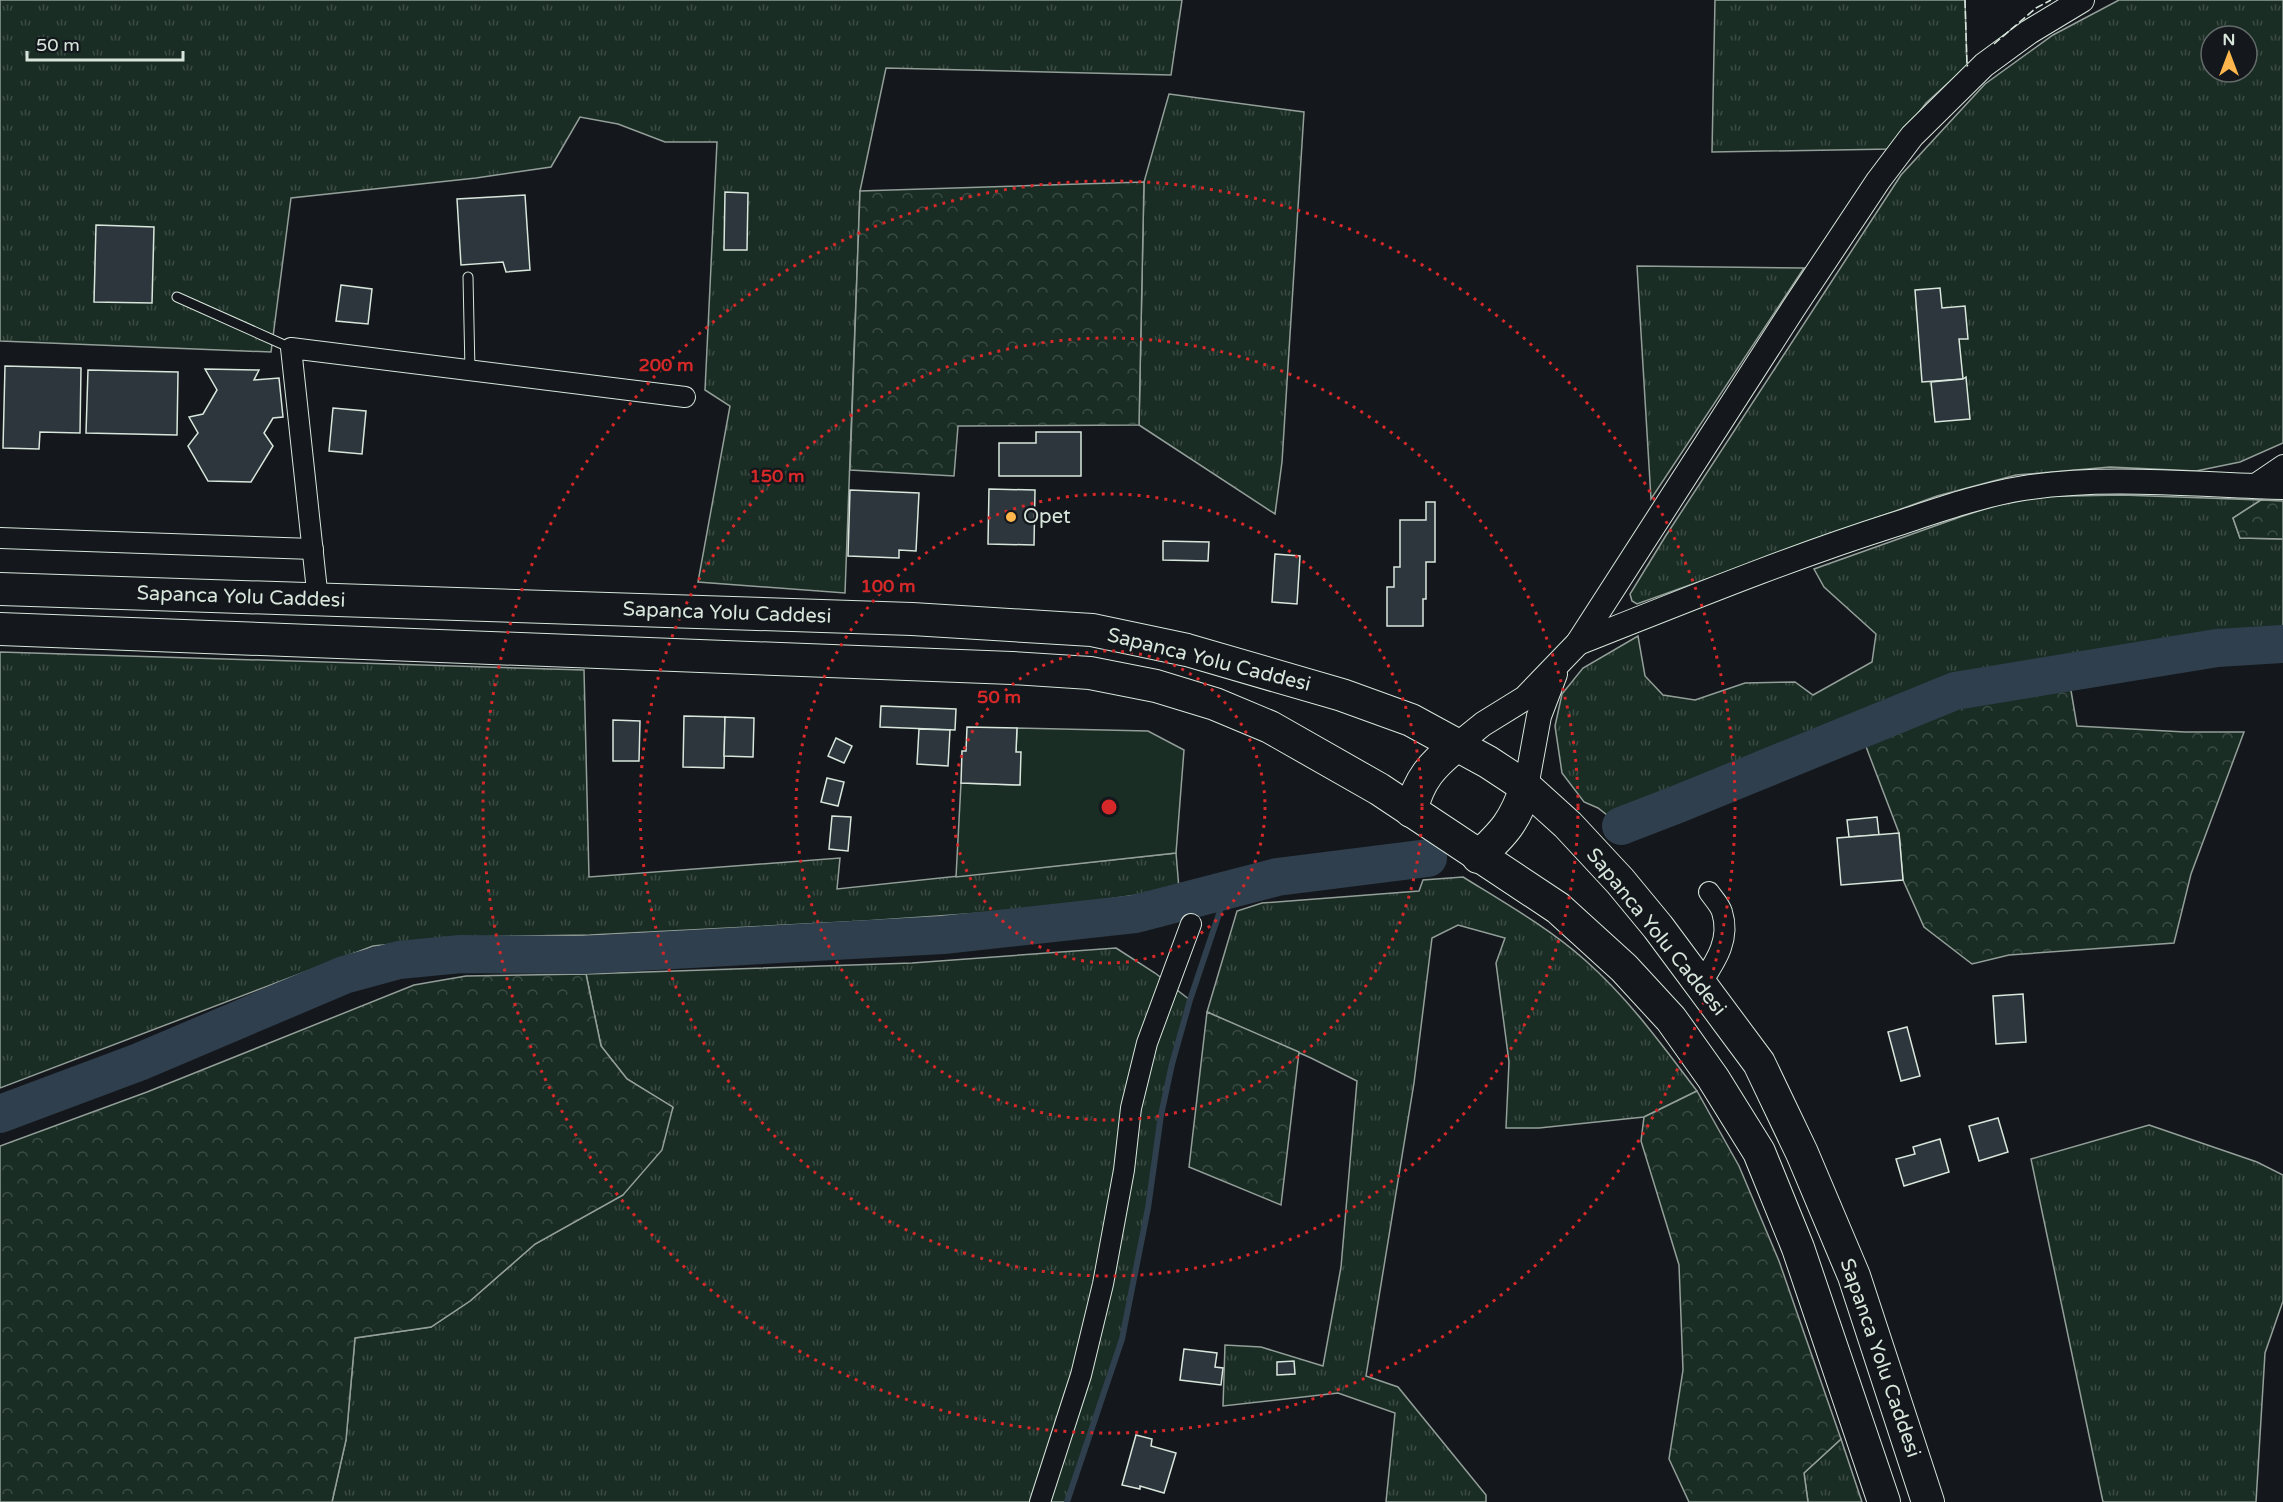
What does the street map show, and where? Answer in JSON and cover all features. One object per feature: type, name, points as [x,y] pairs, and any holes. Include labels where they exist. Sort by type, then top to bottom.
[{"type":"highway","name":"Sapanca Yolu Caddesi","points":[[0,589],[912,619],[1092,630],[1187,650],[1342,694],[1411,720],[1526,787],[1568,825],[1620,880],[1759,1063],[1802,1153],[1854,1276],[1928,1502]]},
{"type":"highway","name":"Sapanca Yolu Caddesi","points":[[0,629],[1012,668],[1090,673],[1166,689],[1215,704],[1270,727],[1379,789],[1558,908],[1624,968],[1671,1019],[1713,1078],[1759,1152],[1798,1248],[1884,1502]]},
{"type":"highway","points":[[1411,811],[1416,792],[1424,776],[1457,745]]},
{"type":"highway","points":[[1478,856],[1511,823],[1519,810],[1526,787]]},
{"type":"street","points":[[1457,745],[1483,724],[1525,698],[1578,643],[1799,300],[1878,181],[1911,136],[1984,65],[2029,32],[2082,0]]},
{"type":"street","points":[[318,600],[291,348],[685,397]]},
{"type":"street","points":[[2252,486],[2283,465]]},
{"type":"street","points":[[1578,643],[1817,549],[1983,497],[2024,488],[2114,482],[2283,487]]},
{"type":"street","points":[[0,538],[313,549]]},
{"type":"street","points":[[1526,787],[1539,716],[1558,666]]},
{"type":"street","points":[[1700,985],[1720,955],[1725,936],[1722,911],[1709,892]]},
{"type":"street","points":[[1040,1502],[1081,1375],[1103,1284],[1124,1170],[1131,1108],[1147,1043],[1191,924]]},
{"type":"lane","points":[[468,277],[470,371]]},
{"type":"lane","points":[[177,297],[291,348]]},
{"type":"green space","points":[[0,0],[1182,0],[1171,75],[886,68],[860,191],[845,593],[698,582],[730,406],[705,390],[717,142],[665,142],[618,124],[580,117],[551,167],[476,178],[291,198],[271,352],[0,341]]},
{"type":"green space","points":[[1715,0],[1965,0],[1967,66],[1926,103],[1891,149],[1712,152]]},
{"type":"green space","points":[[2119,0],[2283,0],[2283,443],[2240,462],[2196,471],[2110,467],[2016,475],[1937,496],[1637,604],[1632,601],[1630,594],[1665,537],[1901,175],[1985,84],[2053,35]]},
{"type":"green space","points":[[1169,94],[1304,112],[1282,462],[1275,514],[1139,425],[1144,182]]},
{"type":"green space","points":[[1144,182],[1139,425],[958,426],[954,476],[850,470],[860,191]]},
{"type":"green space","points":[[1637,266],[1804,268],[1651,499]]},
{"type":"green space","points":[[2122,495],[2261,500],[2233,518],[2240,538],[2283,539],[2283,644],[2217,648],[1955,691],[1621,826],[1598,808],[1584,802],[1562,773],[1555,726],[1562,694],[1583,668],[1638,636],[1645,676],[1663,695],[1695,700],[1745,683],[1795,682],[1813,695],[1872,662],[1876,634],[1824,587],[1814,569],[2022,497]]},
{"type":"green space","points":[[2261,500],[2283,501],[2283,539],[2240,538],[2233,518]]},
{"type":"green space","points":[[0,652],[584,670],[589,877],[840,858],[837,889],[1176,853],[1179,889],[1039,909],[865,921],[590,935],[465,937],[373,946],[0,1088]]},
{"type":"green space","points":[[2068,673],[2077,726],[2185,732],[2244,732],[2191,874],[2174,943],[2009,955],[1972,964],[1924,927],[1903,880],[1899,833],[1860,731],[1955,691]]},
{"type":"green space","points":[[1017,728],[1148,731],[1184,750],[1176,853],[956,877],[961,783],[1020,785],[1016,752]]},
{"type":"green space","points":[[1463,877],[1542,927],[1586,961],[1631,1007],[1697,1091],[1644,1117],[1539,1128],[1506,1128],[1509,1062],[1496,963],[1505,938],[1458,925],[1432,938],[1414,1083],[1366,1376],[1398,1387],[1486,1495],[1486,1502],[1386,1502],[1395,1413],[1338,1393],[1223,1406],[1225,1345],[1261,1347],[1323,1366],[1341,1267],[1357,1081],[1207,1012],[1237,911],[1262,903],[1419,891],[1423,880]]},
{"type":"green space","points":[[1116,948],[1155,973],[1190,1000],[1161,1115],[1148,1208],[1122,1339],[1067,1502],[332,1502],[346,1440],[355,1338],[431,1327],[470,1301],[535,1244],[623,1195],[673,1108],[627,1079],[601,1046],[586,974],[912,963]]},
{"type":"green space","points":[[586,974],[601,1046],[627,1079],[673,1107],[662,1150],[623,1195],[535,1244],[470,1301],[431,1327],[355,1338],[346,1440],[332,1502],[0,1502],[0,1146],[147,1092],[414,985],[466,976]]},
{"type":"green space","points":[[1207,1012],[1299,1052],[1281,1205],[1189,1167]]},
{"type":"green space","points":[[1697,1091],[1739,1166],[1779,1261],[1841,1439],[1804,1473],[1808,1502],[1689,1502],[1669,1459],[1683,1370],[1679,1265],[1641,1141],[1644,1117]]},
{"type":"green space","points":[[2149,1125],[2257,1162],[2283,1175],[2283,1301],[2265,1353],[2256,1502],[2103,1502],[2031,1159]]},
{"type":"green space","points":[[1841,1439],[1862,1502],[1808,1502],[1804,1473]]},
{"type":"building","points":[[725,192],[748,193],[747,250],[724,250]]},
{"type":"building","points":[[525,195],[530,270],[506,272],[503,262],[461,265],[457,199]]},
{"type":"building","points":[[96,225],[154,227],[152,303],[94,302]]},
{"type":"building","points":[[341,285],[372,289],[368,324],[336,321]]},
{"type":"building","points":[[1940,288],[1942,308],[1965,306],[1968,339],[1959,339],[1963,379],[1922,382],[1915,290]]},
{"type":"building","points":[[5,366],[81,368],[80,433],[40,432],[39,449],[3,448]]},
{"type":"building","points":[[205,369],[259,370],[254,380],[279,378],[283,417],[273,418],[264,433],[273,446],[251,482],[208,481],[188,446],[198,433],[189,417],[203,414],[217,390]]},
{"type":"building","points":[[88,370],[178,372],[177,435],[86,433]]},
{"type":"building","points":[[1966,377],[1970,419],[1935,422],[1931,382]]},
{"type":"building","points":[[333,408],[366,411],[362,454],[329,451]]},
{"type":"building","points":[[1036,432],[1081,432],[1081,476],[999,476],[999,443],[1036,443]]},
{"type":"building","points":[[989,489],[1035,490],[1034,545],[988,544]]},
{"type":"building","points":[[850,490],[919,493],[916,551],[899,550],[899,558],[848,556]]},
{"type":"building","points":[[1426,502],[1435,502],[1435,562],[1426,562],[1423,626],[1387,626],[1387,587],[1394,587],[1394,567],[1400,567],[1400,520],[1426,520]]},
{"type":"building","points":[[1163,541],[1209,542],[1208,561],[1163,560]]},
{"type":"building","points":[[1275,554],[1300,556],[1297,604],[1272,602]]},
{"type":"building","points":[[881,706],[956,709],[955,730],[880,727]]},
{"type":"building","points":[[684,716],[725,717],[724,768],[683,767]]},
{"type":"building","points":[[725,717],[754,718],[753,757],[724,756]]},
{"type":"building","points":[[613,720],[640,721],[639,761],[613,761]]},
{"type":"building","points":[[967,727],[1017,728],[1016,752],[1021,752],[1020,785],[961,783],[962,751],[966,751]]},
{"type":"building","points":[[919,729],[950,730],[948,766],[917,764]]},
{"type":"building","points":[[836,738],[852,746],[844,763],[828,756]]},
{"type":"building","points":[[827,778],[844,782],[838,806],[821,802]]},
{"type":"building","points":[[832,816],[851,817],[848,851],[829,849]]},
{"type":"building","points":[[1877,817],[1879,835],[1849,837],[1847,820]]},
{"type":"building","points":[[1899,833],[1903,880],[1841,885],[1837,838]]},
{"type":"building","points":[[2023,994],[2026,1042],[1996,1044],[1993,996]]},
{"type":"building","points":[[1907,1027],[1920,1076],[1901,1081],[1888,1032]]},
{"type":"building","points":[[1998,1118],[2008,1152],[1979,1161],[1969,1126]]},
{"type":"building","points":[[1940,1139],[1949,1172],[1904,1186],[1896,1159],[1915,1154],[1913,1147]]},
{"type":"building","points":[[1184,1349],[1217,1353],[1215,1367],[1223,1368],[1221,1385],[1180,1380]]},
{"type":"building","points":[[1294,1361],[1295,1374],[1277,1375],[1277,1362]]},
{"type":"building","points":[[1136,1435],[1152,1439],[1151,1446],[1176,1453],[1164,1493],[1140,1486],[1140,1489],[1122,1485]]},
{"type":"waterway","points":[[1621,826],[1955,691],[2217,648],[2283,644]]},
{"type":"waterway","points":[[0,1114],[139,1062],[344,975],[399,960],[461,954],[584,955],[943,935],[1135,914],[1277,877],[1428,858]]},
{"type":"waterway","points":[[1067,1502],[1122,1339],[1148,1208],[1161,1115],[1172,1064],[1190,1000],[1227,890]]},
{"type":"fence","points":[[1965,0],[1968,65]]},
{"type":"fence","points":[[1994,44],[2036,8],[2051,0]]},
{"type":"place","name":"Opet","points":[[1011,517]]}]
